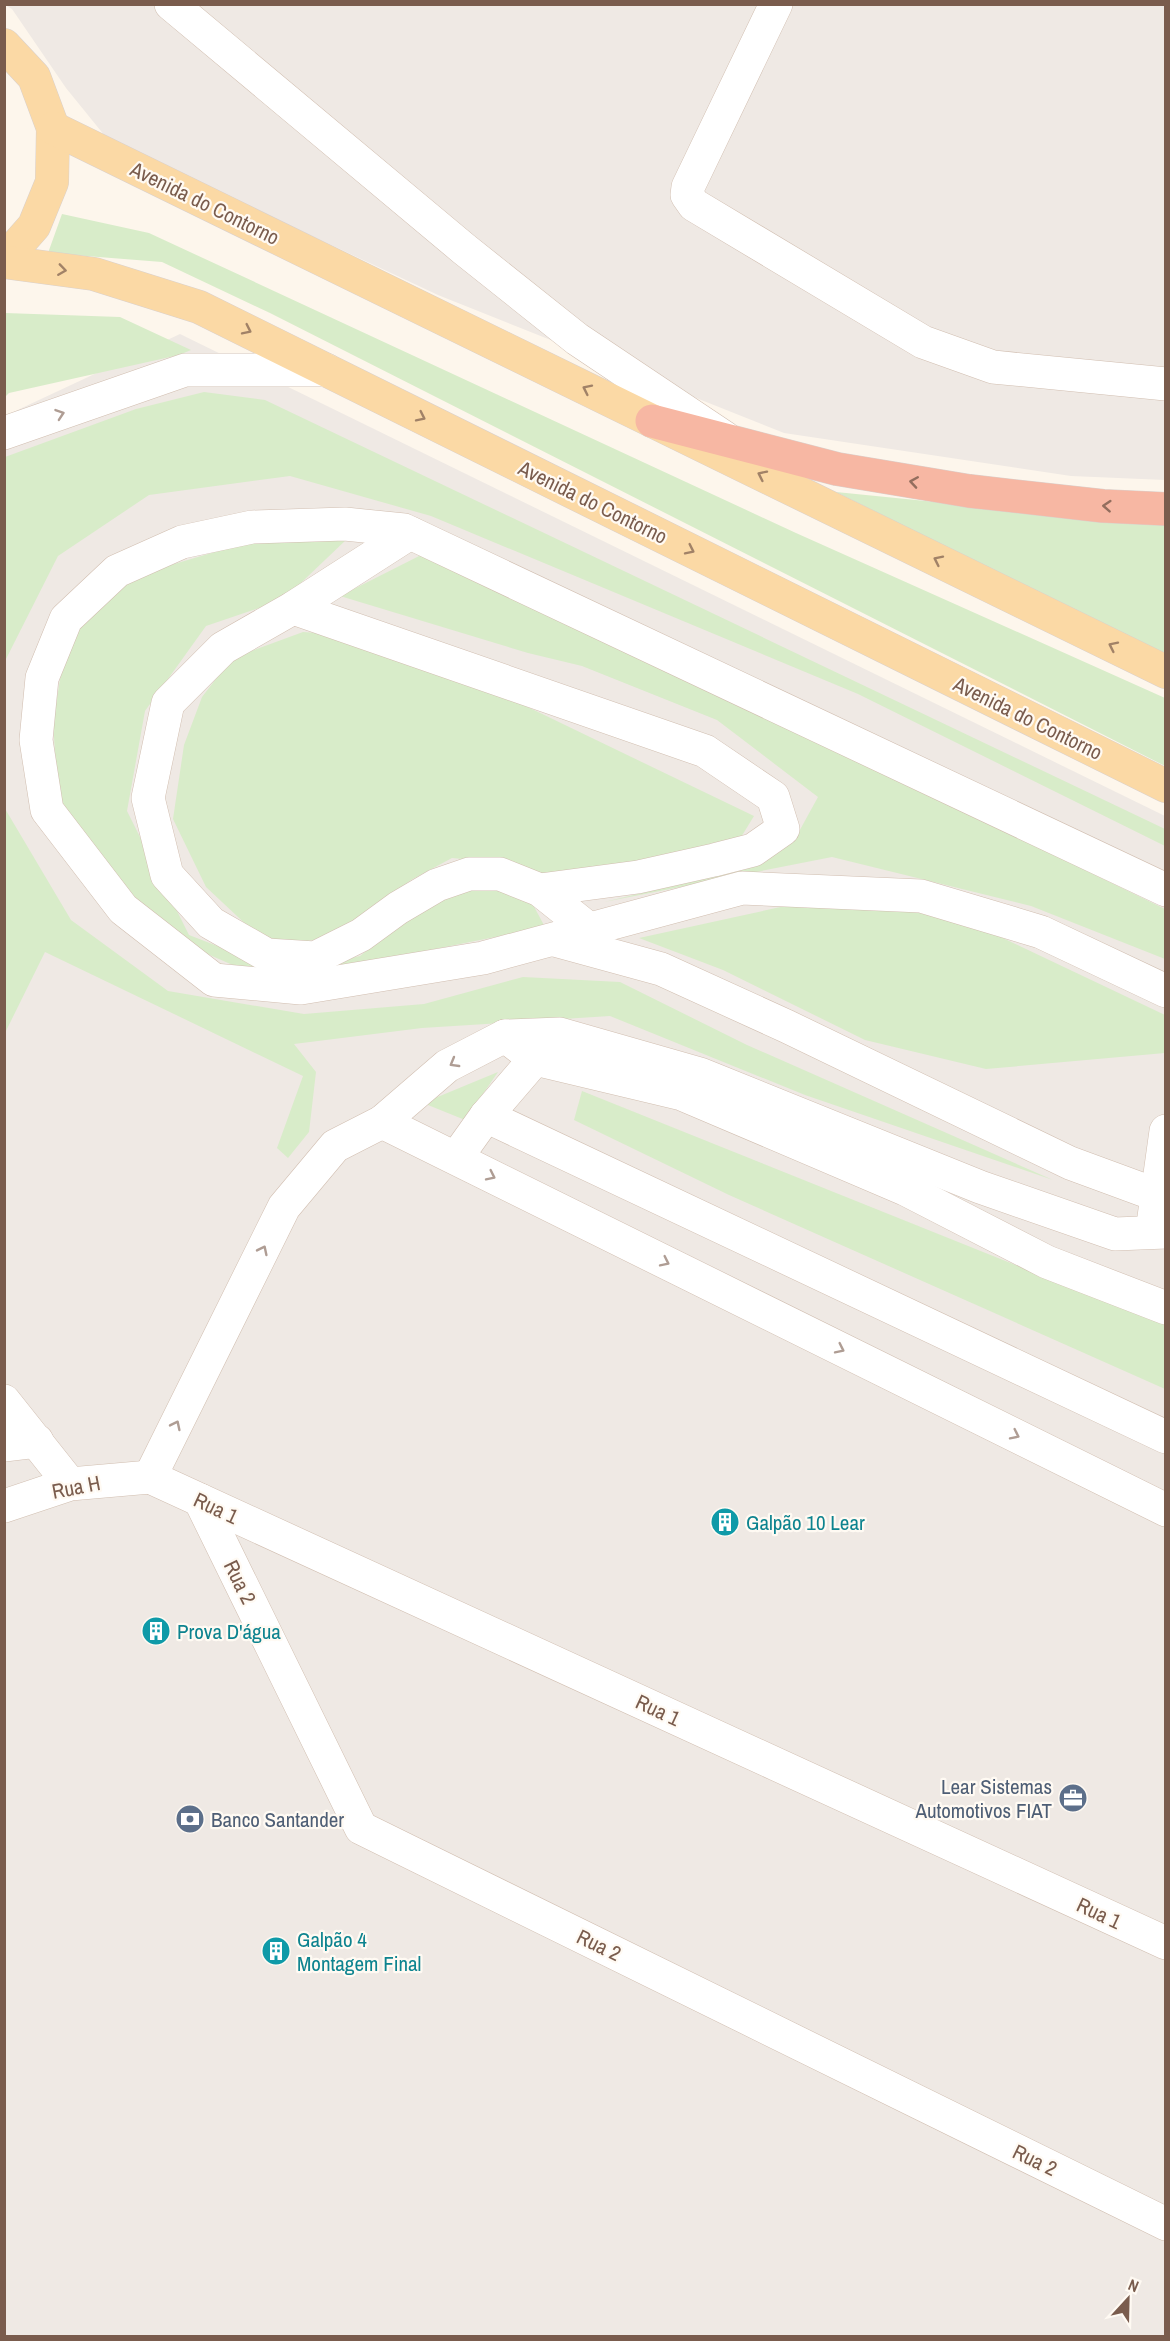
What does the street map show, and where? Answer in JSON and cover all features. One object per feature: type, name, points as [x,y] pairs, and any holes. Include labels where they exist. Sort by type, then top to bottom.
[{"type":"highway","points":[[652,421],[837,469],[969,491],[1103,506],[1166,509]]},
{"type":"main road","points":[[4,45],[34,78],[53,128],[52,182],[34,226],[4,261]]},
{"type":"main road","name":"Avenida do Contorno","points":[[53,128],[1166,672]]},
{"type":"main road","name":"Avenida do Contorno","points":[[4,261],[94,274],[200,307],[1166,786]]},
{"type":"lane","points":[[171,4],[464,249],[577,339],[729,441]]},
{"type":"lane","points":[[776,4],[688,187],[687,195],[694,204],[923,342],[993,368],[1166,384]]},
{"type":"lane","points":[[4,433],[185,370],[326,370]]},
{"type":"lane","points":[[1166,890],[404,530],[345,524],[252,527],[182,542],[117,572],[66,619],[42,678],[36,740],[47,810],[123,909],[214,980],[301,988],[483,958],[742,888],[921,896],[1041,932],[1166,992]]},
{"type":"lane","points":[[410,534],[293,608],[223,648],[168,703],[148,798],[167,875],[211,923],[267,955],[315,957],[361,936],[398,908],[437,885],[469,874],[500,874],[540,890],[590,930]]},
{"type":"lane","points":[[293,608],[705,752],[773,797],[783,829],[753,850],[638,877],[540,890]]},
{"type":"lane","points":[[554,939],[661,969],[796,1031],[1070,1163],[1157,1195]]},
{"type":"lane","points":[[150,1477],[284,1206],[335,1146],[382,1122],[447,1066],[505,1036],[560,1034],[700,1074],[980,1187],[1115,1234],[1159,1231],[1157,1195],[1166,1131]]},
{"type":"lane","points":[[505,1036],[535,1059],[682,1094],[905,1189],[1047,1262],[1166,1308]]},
{"type":"lane","points":[[456,1158],[486,1116],[535,1059]]},
{"type":"lane","points":[[486,1116],[1166,1437]]},
{"type":"lane","points":[[382,1122],[1166,1510]]},
{"type":"lane","points":[[1047,1262],[1081,1257],[1100,1249],[1115,1234]]},
{"type":"lane","points":[[4,1401],[69,1484]]},
{"type":"lane","points":[[4,1445],[37,1441]]},
{"type":"lane","name":"Rua H","points":[[4,1506],[69,1484],[150,1477]]},
{"type":"lane","name":"Rua 1","points":[[150,1477],[1166,1943]]},
{"type":"lane","name":"Rua 2","points":[[200,1500],[361,1828],[1166,2224]]},
{"type":"shaded area","points":[[5,5],[1165,5],[1165,480],[1071,476],[784,433],[438,295],[109,141],[66,88],[12,9]]},
{"type":"shaded area","points":[[180,334],[1165,816],[1165,2336],[5,2336],[4,423],[9,414]]},
{"type":"green space","points":[[62,214],[149,233],[796,533],[1165,698],[1165,766],[270,313],[162,262],[48,253]]},
{"type":"green space","points":[[5,313],[120,317],[191,350],[179,355],[9,393],[5,397]]},
{"type":"green space","points":[[204,392],[265,400],[1165,829],[1165,846],[858,694],[431,516],[290,476],[149,495],[58,556],[5,661],[5,457],[136,409]]},
{"type":"green space","points":[[836,492],[1165,525],[1165,656]]},
{"type":"green space","points":[[263,538],[347,539],[283,600],[206,626],[145,711],[127,811],[189,935],[287,973],[360,956],[416,911],[478,880],[531,901],[545,927],[390,958],[290,982],[235,966],[173,939],[60,823],[53,723],[67,636],[133,576]]},
{"type":"green space","points":[[429,551],[1165,909],[1165,959],[1031,906],[832,857],[604,902],[751,867],[796,837],[818,797],[717,720],[582,666],[528,653],[340,596]]},
{"type":"green space","points":[[303,632],[345,635],[434,662],[754,816],[735,847],[544,882],[505,863],[452,858],[411,880],[366,914],[319,939],[287,944],[254,932],[206,887],[173,819],[184,745],[202,697],[232,658]]},
{"type":"green space","points":[[4,807],[71,920],[168,991],[304,1014],[424,1004],[523,977],[620,982],[747,1045],[1053,1180],[805,1095],[610,1016],[422,1028],[294,1044],[316,1072],[309,1132],[288,1158],[277,1148],[303,1076],[45,952],[5,1033]]},
{"type":"green space","points":[[799,903],[884,904],[986,930],[1165,1015],[1165,1053],[986,1069],[865,1040],[723,970],[639,938]]},
{"type":"green space","points":[[498,1072],[465,1120],[423,1103]]},
{"type":"green space","points":[[582,1091],[1165,1325],[1165,1389],[729,1195],[574,1120]]},
{"type":"place","name":"Galpão 10 Lear","points":[[725,1522]]},
{"type":"place","name":"Prova D'água","points":[[156,1631]]},
{"type":"place","name":"Lear Sistemas Automotivos FIAT","points":[[1073,1798]]},
{"type":"place","name":"Banco Santander","points":[[190,1819]]},
{"type":"place","name":"Galpão 4 Montagem Final","points":[[276,1951]]}]
